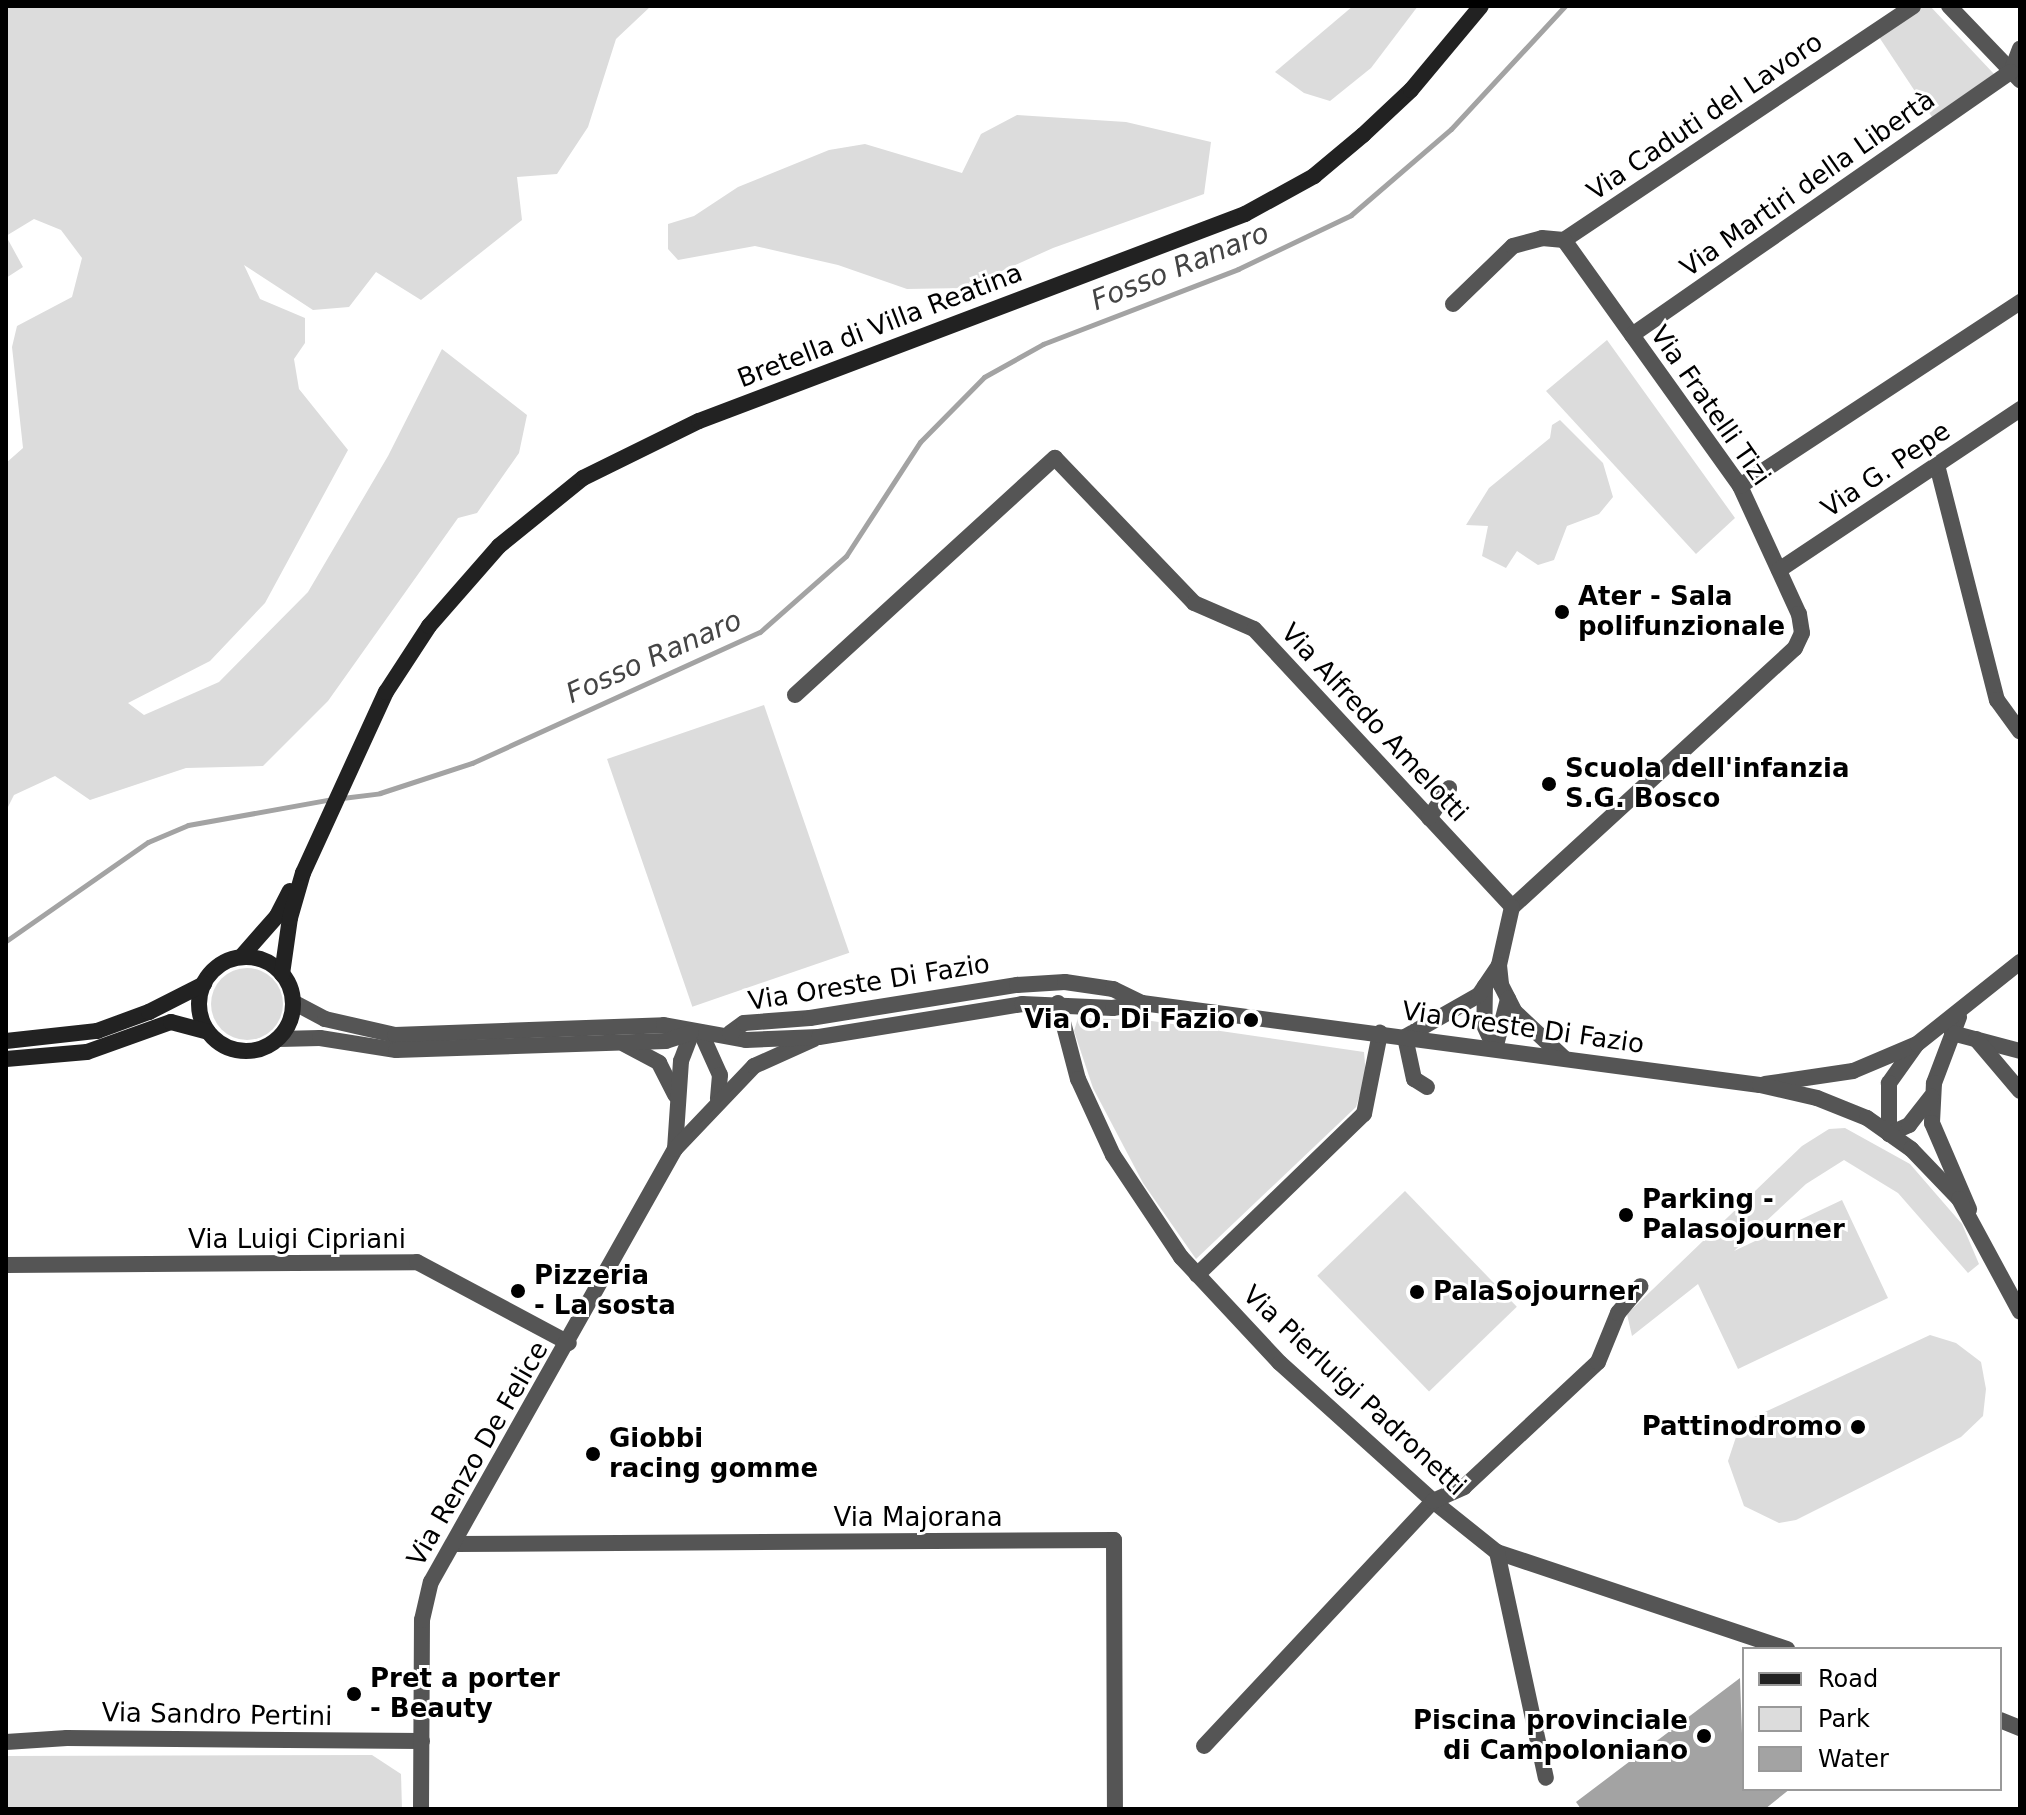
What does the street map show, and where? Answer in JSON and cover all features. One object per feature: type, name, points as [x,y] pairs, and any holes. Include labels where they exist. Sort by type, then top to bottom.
[{"type":"main road","name":"Bretella di Villa Reatina","points":[[303,873],[352,758],[429,626],[499,546],[583,478],[699,421],[1245,214],[1314,176],[1363,135],[1411,90],[1481,6]]},
{"type":"main road","points":[[6,1041],[97,1031],[149,1012],[204,984],[219,966],[241,957],[277,916],[303,873]]},
{"type":"main road","points":[[6,1059],[87,1052],[171,1022],[208,1032],[240,1051],[264,1048],[279,1039],[290,1021],[293,1002],[282,974],[290,918],[303,873]]},
{"type":"main road","points":[[241,957],[259,959],[282,974]]},
{"type":"main road","points":[[204,984],[199,1008],[208,1032]]},
{"type":"street","name":"Via Caduti del Lavoro","points":[[1564,240],[1913,6]]},
{"type":"street","points":[[1949,6],[2017,73]]},
{"type":"street","points":[[2017,73],[2020,49]]},
{"type":"street","name":"Via Martiri della Libertà","points":[[1632,335],[2017,73]]},
{"type":"street","points":[[1453,304],[1513,246],[1542,238],[1564,240]]},
{"type":"street","name":"Via Fratelli Tizi","points":[[1512,907],[1795,648],[1802,633],[1799,614],[1740,486],[1564,240]]},
{"type":"street","points":[[1740,486],[2018,307]]},
{"type":"street","name":"Via G. Pepe","points":[[1779,570],[2020,409]]},
{"type":"street","name":"Via Alfredo Amelotti","points":[[795,695],[1055,458],[1194,603],[1254,629],[1512,907]]},
{"type":"street","points":[[1937,465],[1997,700],[2020,732]]},
{"type":"street","points":[[1429,818],[1449,788]]},
{"type":"street","points":[[1427,1087],[1414,1079],[1405,1037],[1456,1013],[1485,986],[1499,965],[1512,907]]},
{"type":"street","points":[[1760,1085],[1853,1071],[1917,1044],[1959,1015],[2020,962]]},
{"type":"street","points":[[1499,965],[1508,998],[1537,1036],[1564,1058]]},
{"type":"street","name":"Via Oreste Di Fazio","points":[[730,1033],[744,1023],[810,1018],[1017,985],[1065,982],[1113,989],[1142,1003]]},
{"type":"street","points":[[1485,986],[1484,1025],[1495,1049]]},
{"type":"street","points":[[1495,1049],[1508,998]]},
{"type":"street","points":[[293,1002],[325,1019],[395,1035],[664,1025],[697,1033],[730,1033]]},
{"type":"street","name":"Via Oreste Di Fazio","points":[[730,1033],[746,1040],[819,1037],[993,1008],[1058,1003],[1113,1008],[1142,1003],[1760,1085],[1817,1098],[1889,1134],[1932,1169],[1979,1230]]},
{"type":"street","name":"Via Pierluigi Padronetti","points":[[1058,1003],[1078,1079],[1113,1155],[1197,1275],[1280,1363],[1433,1501],[1497,1552],[1781,1647]]},
{"type":"street","points":[[1917,1044],[1889,1083],[1889,1134],[1915,1119],[1931,1097],[1959,1015]]},
{"type":"street","points":[[279,1039],[320,1038],[396,1050],[666,1041],[697,1033]]},
{"type":"street","points":[[697,1033],[715,1054],[718,1099]]},
{"type":"street","points":[[675,1149],[681,1061],[697,1033]]},
{"type":"street","points":[[1197,1275],[1364,1114],[1380,1033]]},
{"type":"street","points":[[1952,1033],[2020,1051]]},
{"type":"street","points":[[675,1149],[718,1099],[754,1066],[819,1037]]},
{"type":"street","points":[[1976,1039],[2020,1091]]},
{"type":"street","points":[[614,1041],[640,1049],[659,1063],[677,1100]]},
{"type":"street","points":[[1931,1097],[1938,1141],[2020,1312]]},
{"type":"street","name":"Via Renzo De Felice","points":[[421,1809],[425,1600],[675,1149]]},
{"type":"street","name":"Via Luigi Cipriani","points":[[6,1265],[417,1262],[569,1343]]},
{"type":"street","points":[[1204,1746],[1433,1501],[1464,1487],[1598,1362],[1618,1313],[1641,1286]]},
{"type":"street","name":"Via Majorana","points":[[455,1544],[1114,1540],[1115,1809]]},
{"type":"street","points":[[1497,1552],[1546,1778]]},
{"type":"street","name":"Via Sandro Pertini","points":[[8,1741],[422,1741]]},
{"type":"green space","points":[[6,6],[651,6],[616,39],[588,127],[557,174],[517,177],[522,220],[421,300],[376,272],[349,307],[313,310],[244,265],[260,299],[305,318],[305,343],[294,359],[299,389],[348,450],[265,603],[210,661],[128,703],[144,715],[219,682],[308,592],[388,456],[442,349],[527,415],[519,453],[477,513],[458,518],[328,701],[263,766],[186,768],[90,800],[55,776],[14,795],[6,811],[6,463],[23,448],[12,347],[17,326],[72,297],[82,258],[61,230],[34,219],[6,236]]},
{"type":"green space","points":[[1353,6],[1418,6],[1371,68],[1330,101],[1304,93],[1275,72]]},
{"type":"green space","points":[[1924,6],[1930,6],[1994,74],[1932,117],[1879,37]]},
{"type":"green space","points":[[1017,115],[1126,122],[1211,142],[1204,194],[1053,248],[964,288],[907,289],[838,265],[755,246],[678,260],[668,249],[668,224],[694,216],[738,187],[829,150],[865,144],[962,173],[981,134]]},
{"type":"green space","points":[[6,236],[23,267],[6,278]]},
{"type":"green space","points":[[1607,340],[1735,518],[1696,554],[1546,391]]},
{"type":"green space","points":[[1560,420],[1603,463],[1613,497],[1599,514],[1567,526],[1554,560],[1538,565],[1517,551],[1506,568],[1482,556],[1488,526],[1466,525],[1489,488],[1550,438],[1552,425]]},
{"type":"green space","points":[[764,705],[849,953],[692,1007],[607,759]]},
{"type":"green space","points":[[247,968],[273,978],[283,1004],[273,1030],[247,1040],[221,1030],[211,1004],[221,978]]},
{"type":"green space","points":[[1078,1018],[1145,1020],[1364,1052],[1366,1076],[1356,1107],[1196,1259],[1143,1183],[1093,1088],[1074,1031]]},
{"type":"green space","points":[[1845,1128],[1910,1164],[1962,1224],[1979,1264],[1968,1273],[1898,1193],[1844,1160],[1806,1184],[1734,1251],[1842,1200],[1888,1298],[1738,1369],[1698,1284],[1632,1336],[1627,1314],[1802,1146],[1829,1129]]},
{"type":"green space","name":"PalaSojourner","points":[[1405,1191],[1517,1307],[1429,1392],[1317,1276]]},
{"type":"green space","name":"Pattinodromo","points":[[1930,1335],[1956,1343],[1981,1362],[1986,1389],[1983,1416],[1961,1437],[1796,1520],[1779,1523],[1744,1506],[1728,1461],[1736,1437],[1752,1418]]},
{"type":"green space","points":[[372,1755],[401,1774],[402,1809],[6,1809],[6,1756]]},
{"type":"water","name":"Piscina provinciale di Campoloniano","points":[[1740,1678],[1742,1791],[1788,1791],[1765,1809],[1581,1809],[1576,1802]]},
{"type":"waterway","name":"Fosso Ranaro","points":[[342,798],[380,793],[472,763],[760,632],[846,556],[920,442],[984,377],[1043,344],[1238,269],[1351,215],[1451,129],[1565,6]]},
{"type":"waterway","name":"Fosso Ranaro","points":[[6,941],[148,842],[188,825],[332,799]]},
{"type":"place","name":"Ater - Sala polifunzionale","points":[[1562,612]]},
{"type":"place","name":"Scuola dell'infanzia S.G. Bosco","points":[[1549,784]]},
{"type":"place","name":"Via O. Di Fazio","points":[[1251,1020]]},
{"type":"place","name":"Parking - Palasojourner","points":[[1626,1215]]},
{"type":"place","name":"Pizzeria - La sosta","points":[[518,1291]]},
{"type":"place","name":"PalaSojourner","points":[[1417,1292]]},
{"type":"place","name":"Pattinodromo","points":[[1858,1427]]},
{"type":"place","name":"Giobbi racing gomme","points":[[593,1454]]},
{"type":"place","name":"Pret a porter - Beauty","points":[[354,1694]]},
{"type":"place","name":"Piscina provinciale di Campoloniano","points":[[1704,1736]]}]
